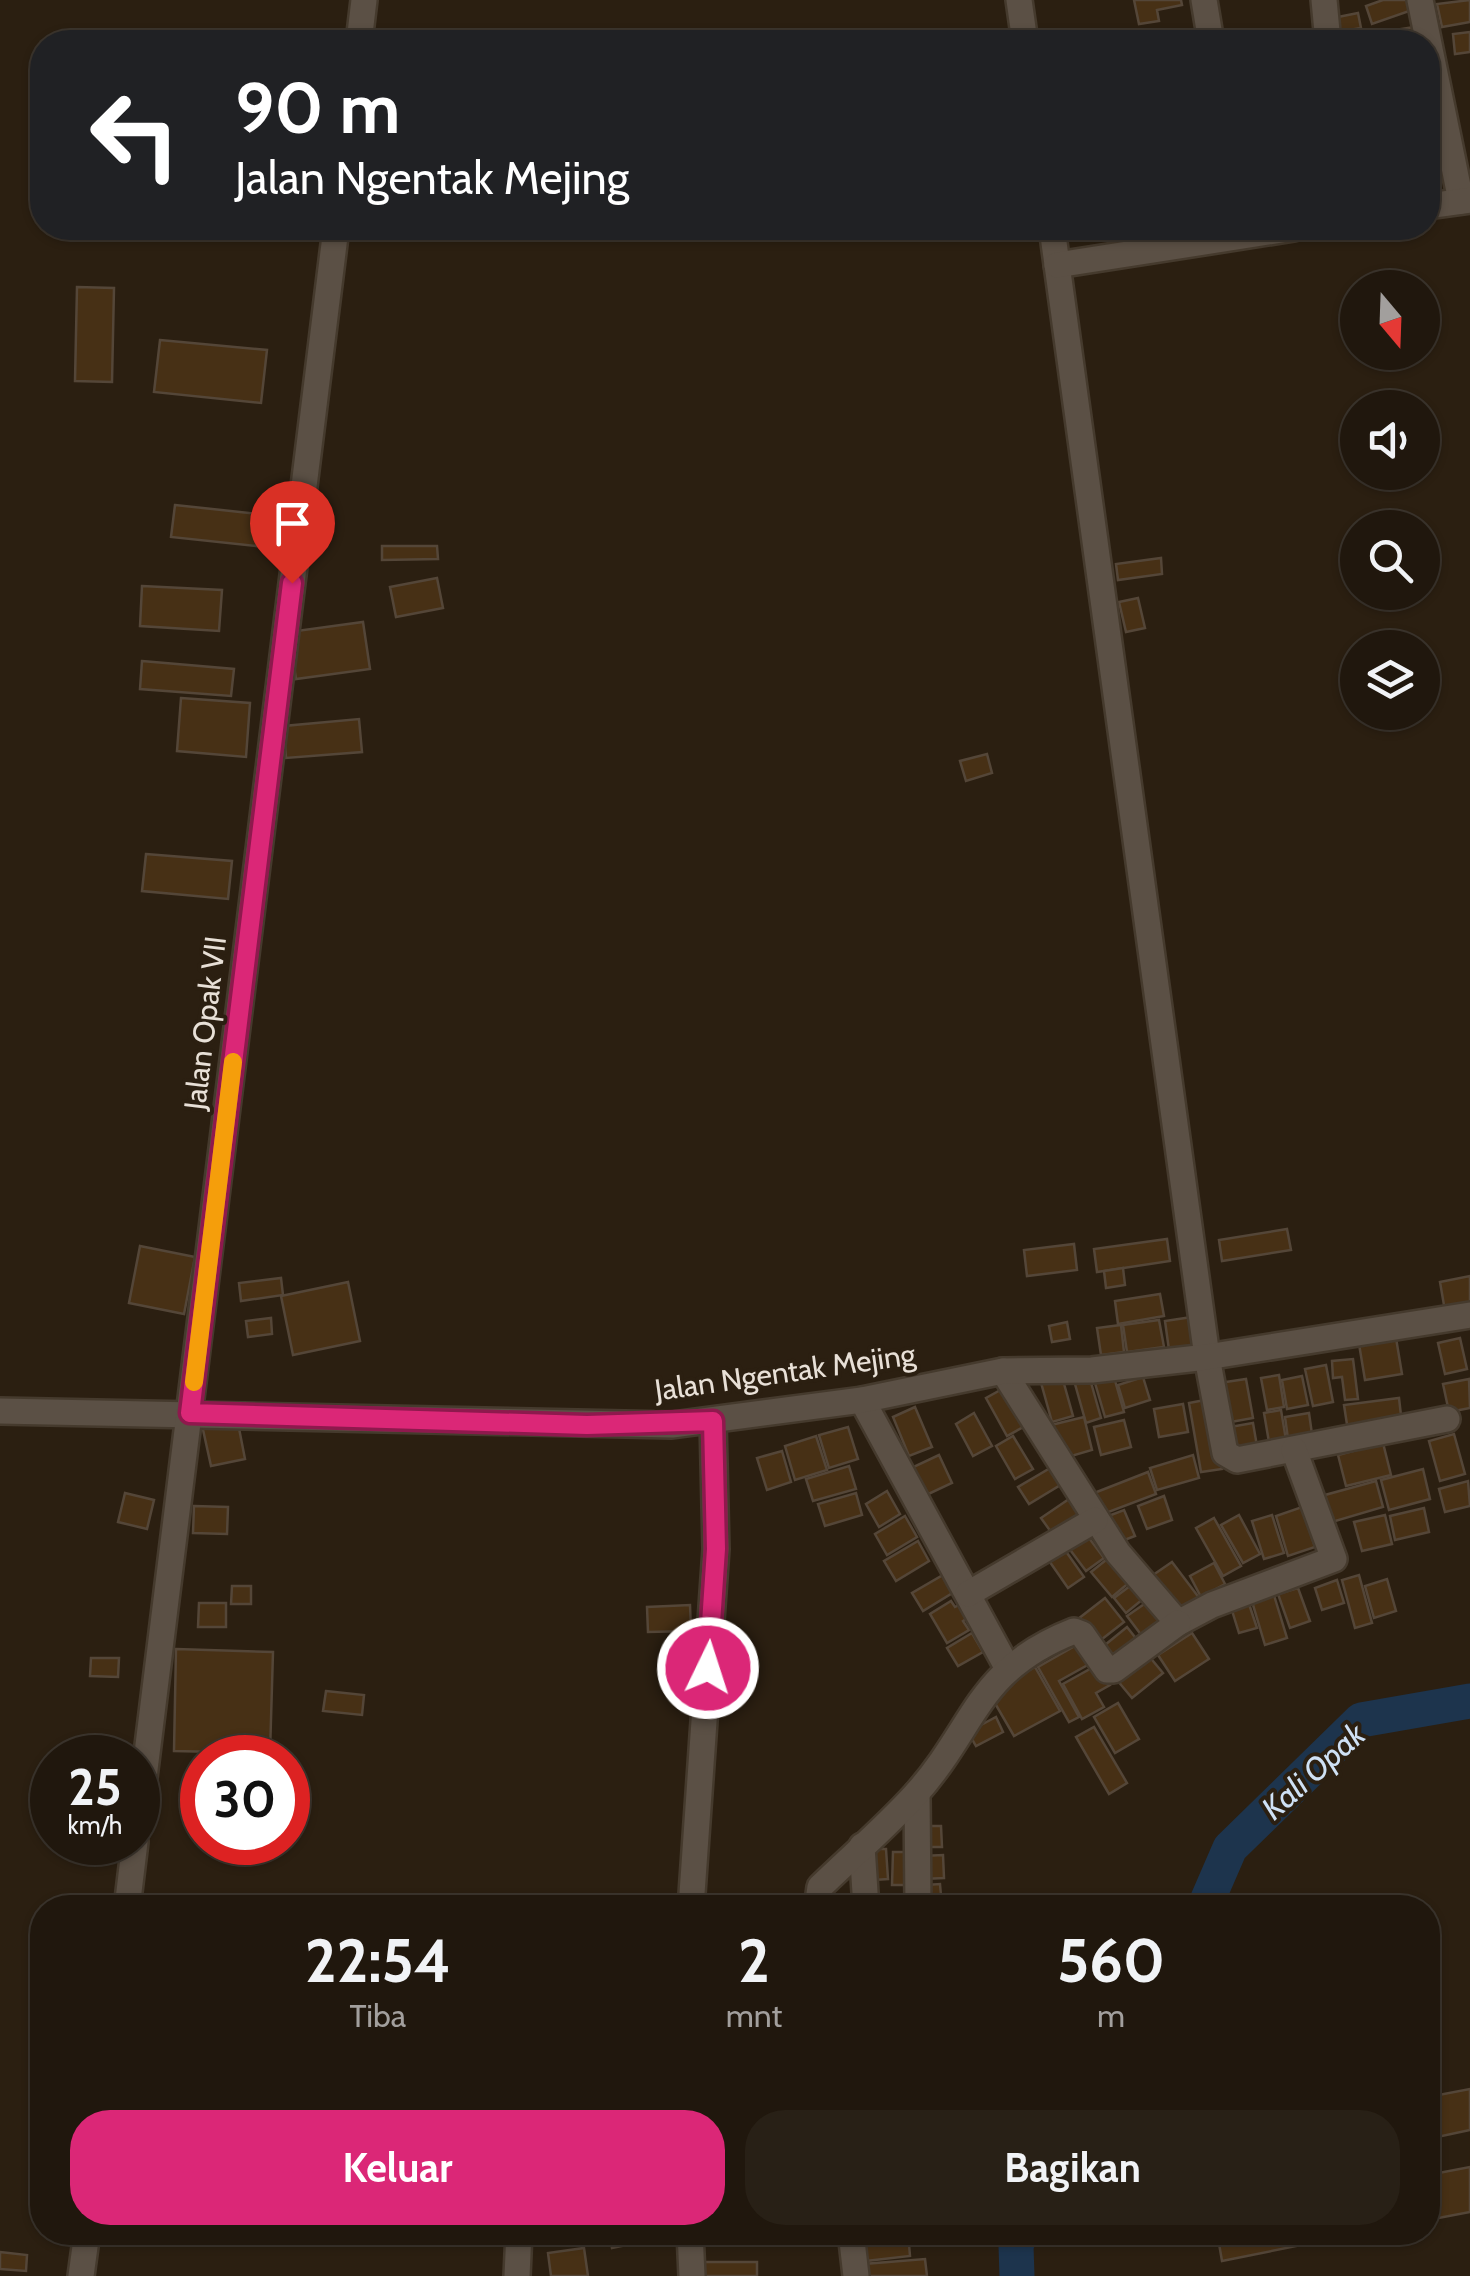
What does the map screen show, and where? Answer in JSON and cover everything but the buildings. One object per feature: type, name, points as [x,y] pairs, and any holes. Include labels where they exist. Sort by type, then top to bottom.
[{"type":"street","points":[[360,30],[364,0]]},
{"type":"street","points":[[1019,0],[1023,30]]},
{"type":"street","points":[[1204,0],[1209,30]]},
{"type":"street","points":[[1324,0],[1327,30]]},
{"type":"street","points":[[1420,0],[1427,30]]},
{"type":"street","points":[[1440,89],[1465,200],[1440,204]]},
{"type":"street","name":"Jalan Opak VII","points":[[149,1735],[335,240]]},
{"type":"street","points":[[1054,240],[1207,1357],[1227,1456],[1237,1460],[1448,1419]]},
{"type":"street","points":[[1057,265],[1197,240]]},
{"type":"street","name":"Jalan Ngentak Mejing","points":[[0,1412],[190,1413],[568,1425],[713,1421],[862,1400],[1004,1371],[1092,1370],[1207,1357],[1470,1315]]},
{"type":"street","points":[[1004,1371],[1095,1520],[1178,1623]]},
{"type":"street","points":[[862,1400],[1008,1667]]},
{"type":"street","points":[[692,1895],[716,1549],[713,1421]]},
{"type":"street","points":[[818,1895],[820,1887],[917,1793],[973,1708],[1008,1667],[1074,1631],[1082,1634],[1108,1670],[1114,1670],[1178,1623],[1334,1559],[1294,1450]]},
{"type":"street","points":[[968,1594],[1095,1520]]},
{"type":"street","points":[[917,1793],[918,1895]]},
{"type":"street","points":[[862,1846],[865,1895]]},
{"type":"street","points":[[129,1895],[133,1865]]},
{"type":"street","points":[[81,2276],[85,2245]]},
{"type":"street","points":[[517,2276],[519,2245]]},
{"type":"street","points":[[691,2245],[692,2276]]},
{"type":"street","points":[[852,2245],[856,2276]]},
{"type":"waterway","name":"Kali Opak","points":[[1210,1895],[1230,1848],[1361,1720],[1470,1701]]},
{"type":"waterway","points":[[1016,2245],[1017,2276]]},
{"type":"slow traffic","points":[[194,1382],[233,1062]]},
{"type":"route","points":[[292,583],[190,1413],[587,1425],[713,1421],[716,1549],[708,1668]]}]
